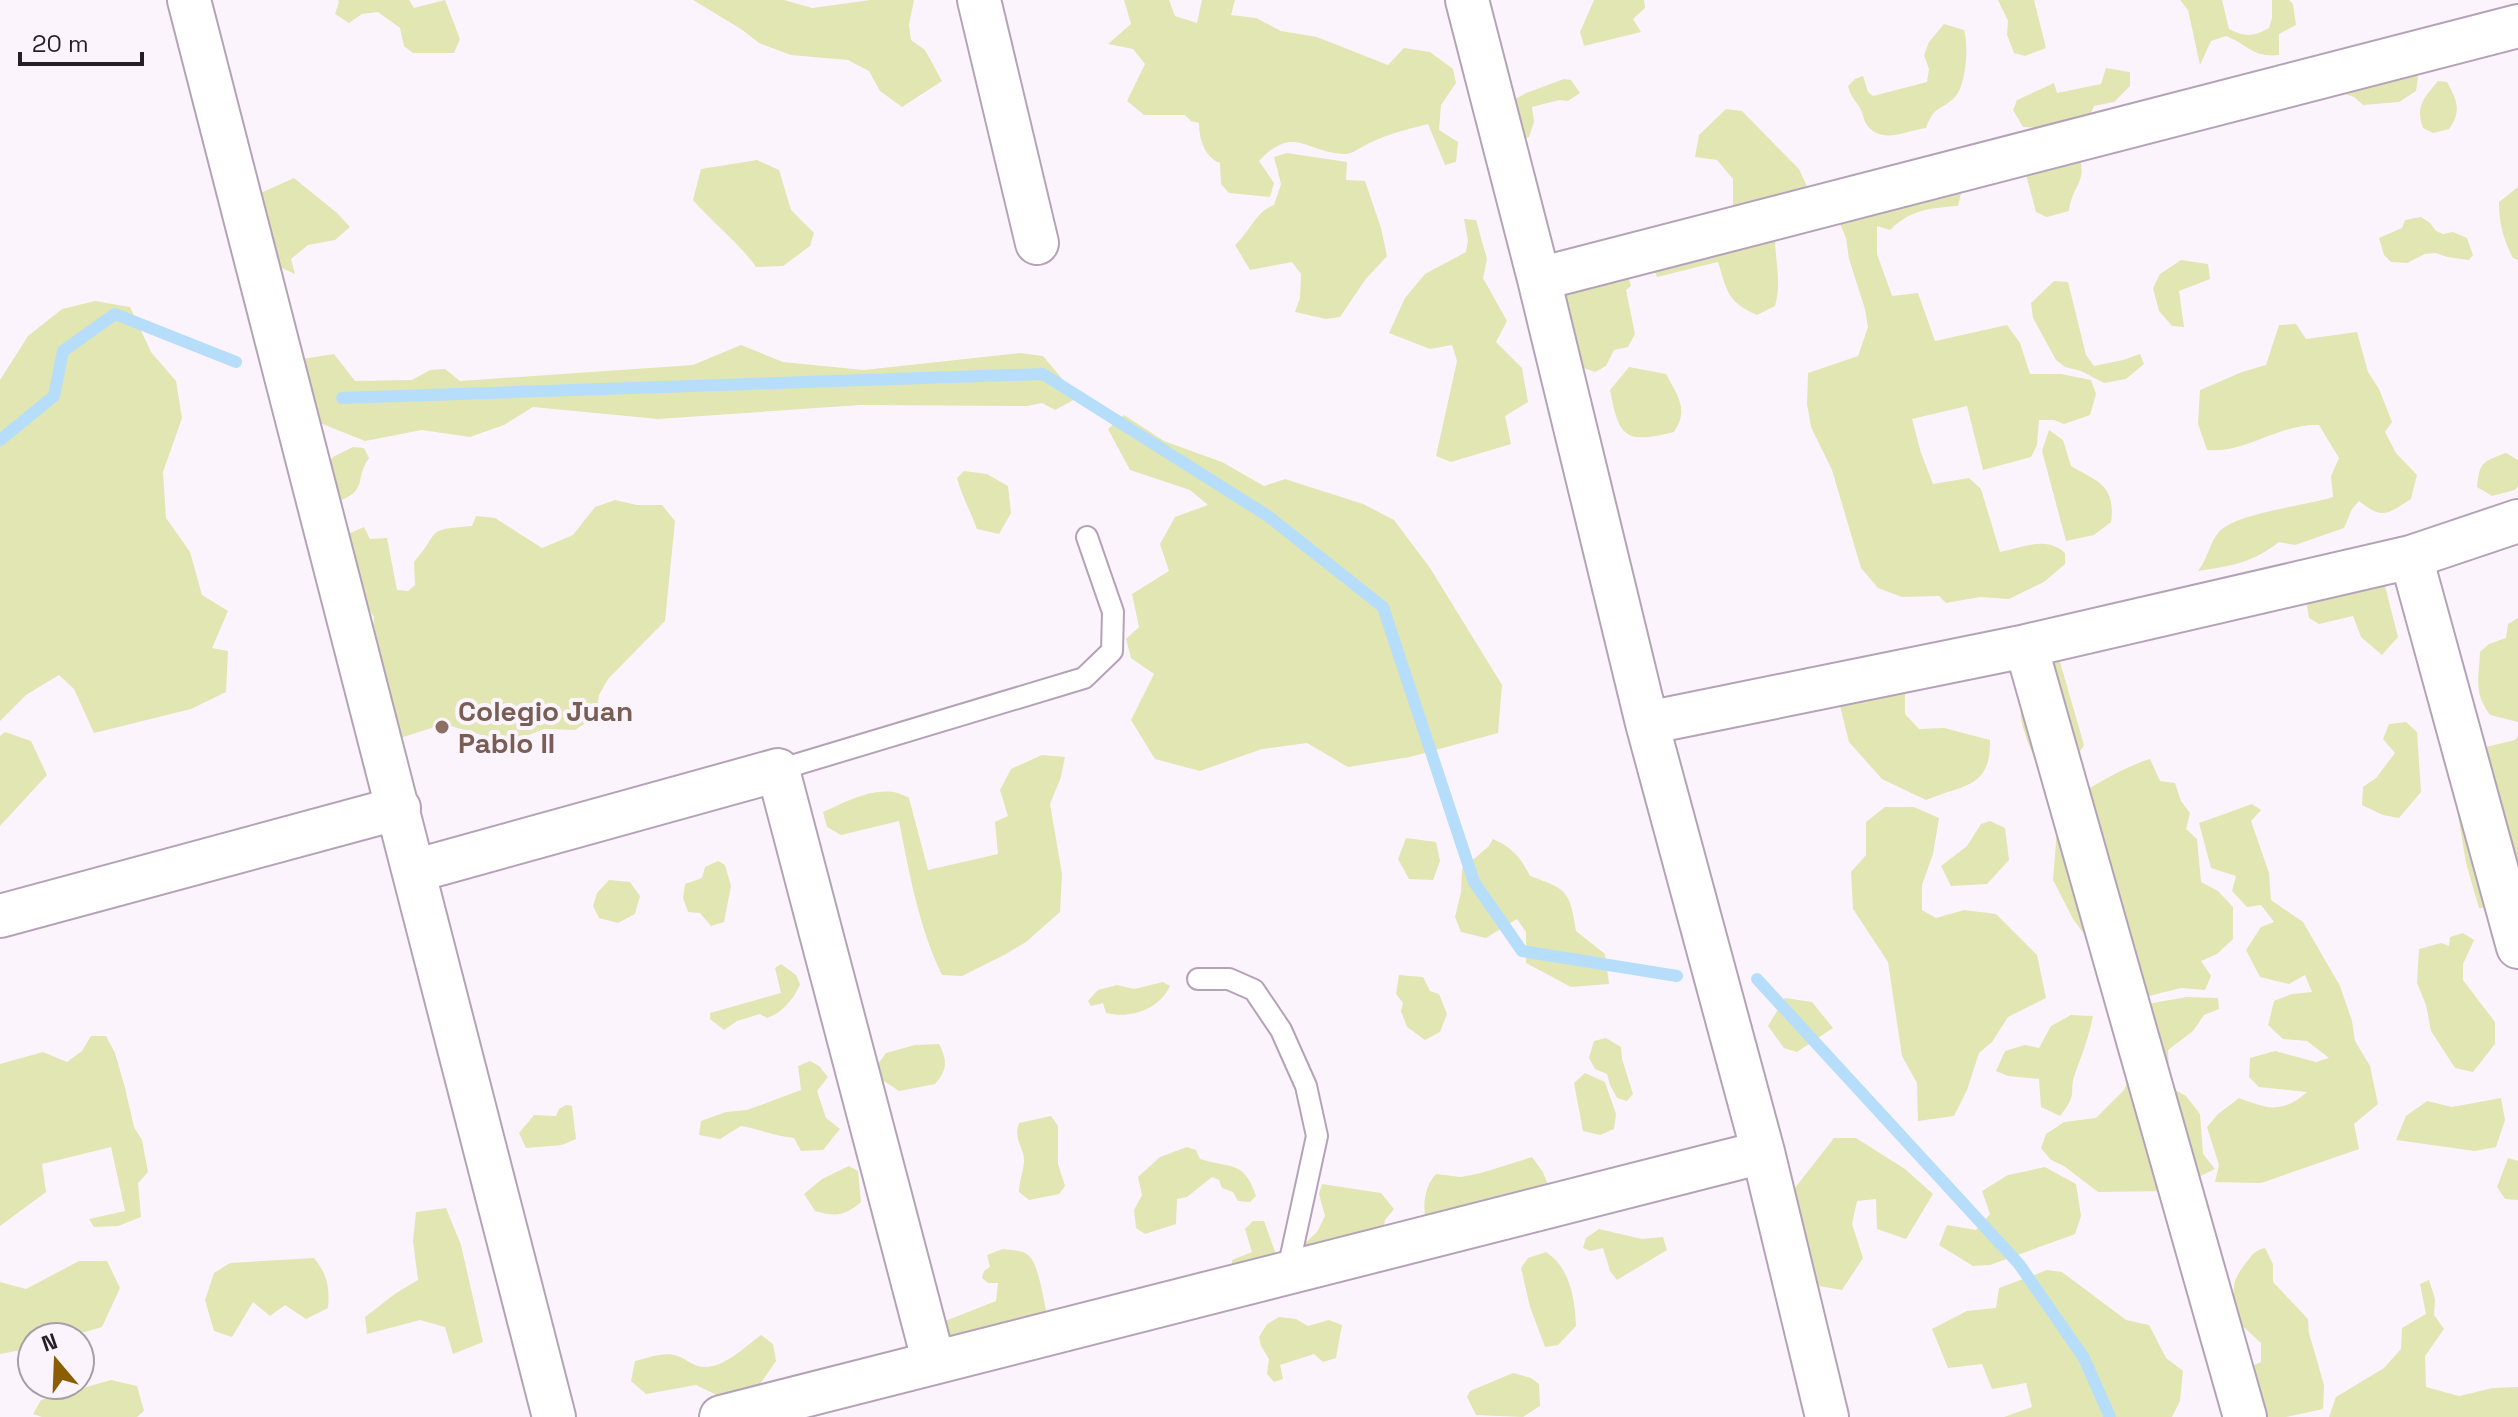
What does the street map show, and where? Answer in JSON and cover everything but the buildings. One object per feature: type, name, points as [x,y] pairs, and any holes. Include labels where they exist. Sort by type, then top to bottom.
[{"type":"street","points":[[189,0],[554,1417]]},
{"type":"street","points":[[979,0],[1037,243]]},
{"type":"street","points":[[1467,0],[1539,279],[1647,723],[1763,1152],[1827,1417]]},
{"type":"street","points":[[1539,279],[2518,26]]},
{"type":"street","points":[[1647,723],[2026,646],[2411,557],[2518,521]]},
{"type":"street","points":[[2411,557],[2518,947]]},
{"type":"street","points":[[2026,646],[2245,1417]]},
{"type":"street","points":[[414,871],[778,770],[934,1363]]},
{"type":"street","points":[[0,916],[399,808]]},
{"type":"street","points":[[721,1417],[1763,1152]]},
{"type":"lane","points":[[778,770],[1084,678],[1112,651],[1113,612],[1087,537]]},
{"type":"lane","points":[[1198,979],[1229,979],[1254,990],[1281,1030],[1306,1086],[1317,1136],[1287,1274]]},
{"type":"green space","points":[[338,0],[409,0],[414,8],[445,0],[460,39],[454,53],[413,53],[404,46],[400,28],[378,12],[362,14],[349,23],[335,14]]},
{"type":"green space","points":[[693,0],[784,0],[812,8],[871,0],[914,0],[909,25],[911,40],[925,50],[942,81],[902,107],[880,91],[869,71],[848,60],[791,55],[759,43]]},
{"type":"green space","points":[[1124,0],[1169,0],[1175,16],[1197,23],[1202,0],[1235,0],[1231,15],[1256,18],[1281,31],[1317,37],[1388,65],[1404,48],[1430,52],[1453,69],[1456,83],[1441,105],[1439,130],[1458,142],[1456,162],[1445,165],[1428,124],[1386,136],[1347,154],[1291,142],[1281,144],[1259,161],[1274,183],[1270,197],[1229,193],[1221,184],[1220,163],[1210,156],[1204,146],[1199,123],[1185,115],[1144,115],[1127,101],[1145,64],[1133,49],[1108,44],[1131,24]]},
{"type":"green space","points":[[1594,0],[1644,0],[1645,8],[1633,19],[1641,32],[1584,46],[1580,32]]},
{"type":"green space","points":[[1998,0],[2034,0],[2046,48],[2025,56],[2014,53],[2007,35],[2008,21]]},
{"type":"green space","points":[[2180,0],[2222,0],[2229,29],[2249,35],[2269,28],[2272,0],[2289,0],[2293,4],[2296,25],[2279,34],[2279,55],[2256,52],[2226,36],[2211,41],[2200,65],[2188,10]]},
{"type":"green space","points":[[1944,24],[1964,30],[1966,37],[1964,75],[1959,92],[1935,111],[1926,128],[1893,135],[1877,133],[1865,122],[1848,86],[1863,76],[1868,92],[1873,96],[1927,82],[1929,69],[1924,55],[1929,42]]},
{"type":"green space","points":[[2410,59],[2418,78],[2416,91],[2399,102],[2363,105],[2354,97],[2339,92]]},
{"type":"green space","points":[[2106,68],[2130,72],[2130,86],[2114,102],[2094,106],[2088,119],[2044,128],[2023,127],[2013,110],[2017,100],[2054,83],[2057,93],[2101,84]]},
{"type":"green space","points":[[1564,79],[1571,80],[1580,93],[1568,101],[1559,100],[1532,107],[1534,122],[1529,137],[1515,142],[1505,105],[1526,93]]},
{"type":"green space","points":[[2438,81],[2447,82],[2457,111],[2449,129],[2433,133],[2423,128],[2420,114],[2425,98]]},
{"type":"green space","points":[[1726,109],[1742,111],[1799,169],[1811,195],[1756,213],[1733,206],[1733,179],[1717,160],[1695,157],[1699,135]]},
{"type":"green space","points":[[2077,152],[2082,170],[2069,211],[2047,217],[2036,212],[2025,171]]},
{"type":"green space","points":[[1287,153],[1347,162],[1346,180],[1365,181],[1381,228],[1387,256],[1365,280],[1340,317],[1326,319],[1295,312],[1300,298],[1301,274],[1292,262],[1250,270],[1235,245],[1262,212],[1274,205],[1281,184],[1274,157]]},
{"type":"green space","points":[[757,160],[779,170],[791,210],[814,233],[810,246],[783,266],[756,267],[693,200],[701,169]]},
{"type":"green space","points":[[294,178],[350,227],[335,240],[308,245],[291,259],[295,274],[244,251],[252,197]]},
{"type":"green space","points":[[1963,185],[1958,206],[1914,214],[1890,230],[1877,226],[1877,254],[1892,296],[1918,293],[1935,341],[2007,325],[2020,343],[2030,374],[2061,374],[2091,380],[2096,394],[2090,415],[2064,424],[2039,420],[2037,445],[2031,457],[1983,470],[1967,406],[1912,419],[1933,484],[1969,478],[1981,489],[2000,552],[2042,544],[2065,553],[2065,564],[2044,582],[2009,599],[1980,597],[1946,603],[1939,596],[1902,597],[1878,588],[1861,568],[1832,470],[1811,427],[1807,404],[1808,373],[1858,356],[1868,327],[1846,238],[1838,219]]},
{"type":"green space","points":[[2518,187],[2518,260],[2513,258],[2504,237],[2499,202]]},
{"type":"green space","points":[[2421,217],[2436,231],[2443,234],[2453,232],[2467,238],[2473,255],[2469,260],[2436,253],[2425,254],[2407,263],[2391,262],[2384,255],[2379,238],[2402,228],[2405,220]]},
{"type":"green space","points":[[1464,219],[1476,220],[1487,259],[1483,278],[1507,321],[1496,342],[1522,368],[1528,402],[1505,416],[1511,444],[1451,462],[1436,456],[1457,361],[1452,345],[1430,349],[1389,333],[1405,298],[1425,274],[1466,252],[1468,240]]},
{"type":"green space","points":[[1775,238],[1778,280],[1775,306],[1757,315],[1734,300],[1718,262],[1657,277],[1653,267]]},
{"type":"green space","points":[[2181,260],[2208,264],[2210,279],[2179,291],[2184,327],[2172,326],[2159,311],[2153,288],[2160,274]]},
{"type":"green space","points":[[1625,267],[1631,286],[1626,290],[1635,334],[1628,347],[1614,350],[1606,366],[1595,372],[1570,363],[1552,317],[1567,284]]},
{"type":"green space","points":[[2054,281],[2068,282],[2086,355],[2094,366],[2140,354],[2144,364],[2126,379],[2104,383],[2065,367],[2056,360],[2033,318],[2031,303]]},
{"type":"green space","points":[[95,301],[130,307],[151,352],[176,381],[182,418],[163,472],[166,518],[190,552],[202,595],[228,611],[212,648],[228,651],[226,692],[191,709],[94,733],[74,689],[59,675],[26,695],[0,721],[0,380],[28,336],[62,309]]},
{"type":"green space","points":[[2296,324],[2306,339],[2357,332],[2368,372],[2379,389],[2392,422],[2385,432],[2396,453],[2417,475],[2411,499],[2385,513],[2374,511],[2359,501],[2344,528],[2295,545],[2279,542],[2260,555],[2241,562],[2198,571],[2216,536],[2227,526],[2255,515],[2333,497],[2331,476],[2339,458],[2319,425],[2291,429],[2235,448],[2207,450],[2198,424],[2200,390],[2266,365],[2279,325]]},
{"type":"green space","points":[[741,345],[783,362],[864,370],[1020,353],[1043,356],[1069,387],[1081,396],[1055,410],[1042,403],[1027,406],[860,405],[658,419],[533,407],[504,425],[470,437],[422,430],[365,441],[305,417],[290,361],[334,354],[355,381],[412,380],[430,370],[445,369],[460,381],[693,365]]},
{"type":"green space","points":[[1629,367],[1666,374],[1678,396],[1681,410],[1674,432],[1635,437],[1621,428],[1610,390]]},
{"type":"green space","points":[[1124,415],[1164,441],[1222,462],[1264,486],[1285,479],[1363,504],[1394,520],[1430,568],[1502,685],[1498,733],[1410,757],[1348,767],[1307,743],[1262,749],[1200,771],[1155,759],[1131,720],[1154,674],[1131,658],[1126,639],[1139,627],[1132,594],[1169,571],[1160,544],[1175,517],[1208,505],[1190,490],[1130,470],[1108,429]]},
{"type":"green space","points":[[2049,430],[2063,440],[2071,466],[2097,481],[2108,492],[2111,522],[2094,535],[2066,541],[2042,451]]},
{"type":"green space","points":[[353,447],[364,448],[369,458],[357,488],[347,498],[337,502],[326,466],[333,457]]},
{"type":"green space","points":[[2506,453],[2518,460],[2518,486],[2515,490],[2492,496],[2477,487],[2479,472],[2487,461]]},
{"type":"green space","points":[[964,471],[987,474],[1008,486],[1011,513],[999,534],[977,529],[957,478]]},
{"type":"green space","points":[[615,500],[637,505],[662,505],[675,521],[665,621],[608,679],[599,695],[596,716],[575,730],[544,729],[508,743],[444,724],[391,741],[372,640],[374,617],[350,581],[340,543],[348,534],[364,527],[370,539],[387,538],[397,590],[408,591],[415,585],[414,562],[439,531],[472,526],[476,516],[495,518],[542,548],[573,535],[595,507]]},
{"type":"green space","points":[[2378,573],[2385,586],[2398,637],[2382,655],[2361,637],[2353,616],[2319,624],[2309,618],[2307,606],[2311,595]]},
{"type":"green space","points":[[2518,618],[2518,722],[2490,715],[2481,699],[2478,677],[2480,652],[2489,644],[2506,638],[2508,624]]},
{"type":"green space","points":[[2058,655],[2084,745],[2069,762],[2058,765],[2036,762],[2021,714],[2026,693]]},
{"type":"green space","points":[[1905,679],[1905,714],[1919,729],[1944,728],[1990,740],[1986,767],[1973,782],[1926,800],[1882,779],[1849,742],[1838,698]]},
{"type":"green space","points":[[2406,722],[2417,732],[2421,792],[2399,818],[2383,815],[2362,805],[2363,787],[2376,778],[2395,753],[2383,739],[2389,724]]},
{"type":"green space","points":[[5,732],[31,741],[47,775],[0,826],[0,736]]},
{"type":"green space","points":[[2518,736],[2518,900],[2505,907],[2479,908],[2466,863],[2454,791],[2473,750],[2515,740]]},
{"type":"green space","points":[[1042,755],[1065,757],[1050,804],[1062,874],[1060,912],[1026,942],[1006,954],[962,976],[942,975],[921,919],[899,821],[841,835],[827,827],[823,812],[865,794],[899,793],[909,798],[928,870],[998,854],[995,822],[1008,816],[1000,790],[1011,769]]},
{"type":"green space","points":[[2150,759],[2160,781],[2175,783],[2181,801],[2190,813],[2186,829],[2197,839],[2201,882],[2218,891],[2233,907],[2233,939],[2217,954],[2201,961],[2211,976],[2205,990],[2181,988],[2133,1000],[2073,919],[2053,880],[2059,804],[2126,768]]},
{"type":"green space","points":[[2252,804],[2261,810],[2251,821],[2269,873],[2271,900],[2303,922],[2340,986],[2355,1041],[2370,1066],[2378,1104],[2354,1124],[2359,1149],[2261,1183],[2215,1182],[2219,1165],[2207,1127],[2218,1114],[2239,1098],[2274,1107],[2290,1104],[2307,1092],[2259,1087],[2249,1077],[2250,1058],[2275,1051],[2316,1062],[2329,1058],[2307,1041],[2283,1039],[2268,1025],[2274,1001],[2292,994],[2312,992],[2305,975],[2289,984],[2260,977],[2246,950],[2261,927],[2274,922],[2261,905],[2247,907],[2232,891],[2236,876],[2211,868],[2199,823]]},
{"type":"green space","points":[[1885,807],[1914,807],[1939,818],[1933,854],[1922,885],[1922,910],[1936,918],[1964,910],[1996,914],[2037,955],[2046,998],[2008,1017],[1992,1042],[1979,1053],[1967,1090],[1954,1116],[1918,1121],[1917,1083],[1902,1056],[1888,962],[1853,909],[1851,872],[1866,855],[1866,822]]},
{"type":"green space","points":[[1990,821],[2005,828],[2009,860],[1987,884],[1951,886],[1941,866],[1967,846],[1981,824]]},
{"type":"green space","points":[[1406,838],[1436,842],[1440,861],[1433,880],[1409,879],[1398,859]]},
{"type":"green space","points":[[1493,839],[1515,854],[1530,876],[1552,884],[1565,893],[1576,931],[1605,954],[1609,984],[1571,987],[1526,963],[1526,932],[1517,919],[1486,938],[1461,932],[1455,917],[1462,869]]},
{"type":"green space","points":[[718,861],[725,865],[731,886],[724,922],[711,926],[700,913],[688,912],[683,898],[685,884],[702,878],[705,867]]},
{"type":"green space","points":[[609,880],[630,882],[640,896],[635,914],[618,923],[599,918],[593,906],[597,893]]},
{"type":"green space","points":[[2463,933],[2474,940],[2463,964],[2463,980],[2495,1022],[2495,1044],[2473,1072],[2455,1068],[2431,1031],[2426,1005],[2417,983],[2419,949],[2441,943],[2449,946],[2450,937]]},
{"type":"green space","points":[[781,964],[796,975],[800,984],[782,1009],[767,1018],[760,1014],[737,1021],[724,1030],[710,1019],[710,1013],[781,993],[775,968]]},
{"type":"green space","points":[[1399,975],[1423,977],[1430,991],[1439,994],[1447,1014],[1440,1032],[1425,1040],[1407,1027],[1401,1011],[1403,1003],[1396,994]]},
{"type":"green space","points":[[1163,982],[1170,986],[1165,994],[1143,1011],[1115,1015],[1106,1013],[1103,1003],[1091,1006],[1088,1001],[1098,990],[1117,985],[1134,989]]},
{"type":"green space","points":[[2187,997],[2218,998],[2219,1009],[2204,1015],[2193,1031],[2168,1050],[2170,1087],[2186,1096],[2200,1114],[2203,1154],[2215,1169],[2169,1191],[2098,1192],[2051,1160],[2041,1148],[2046,1134],[2064,1122],[2096,1118],[2124,1090],[2132,1071],[2130,1007]]},
{"type":"green space","points":[[1785,998],[1812,1002],[1833,1028],[1797,1052],[1784,1048],[1768,1026]]},
{"type":"green space","points":[[2071,1015],[2093,1016],[2071,1097],[2060,1116],[2041,1107],[2039,1079],[2008,1076],[1996,1071],[2005,1051],[2025,1045],[2039,1048],[2051,1026]]},
{"type":"green space","points":[[91,1036],[106,1036],[115,1053],[134,1127],[142,1140],[148,1172],[138,1183],[141,1217],[118,1226],[94,1227],[89,1219],[125,1211],[111,1147],[42,1164],[46,1192],[0,1226],[0,1064],[43,1052],[67,1062],[82,1051]]},
{"type":"green space","points":[[1606,1038],[1621,1047],[1633,1094],[1627,1101],[1617,1098],[1607,1074],[1595,1069],[1589,1058],[1594,1041]]},
{"type":"green space","points":[[939,1044],[945,1065],[935,1084],[899,1091],[881,1079],[878,1064],[886,1053],[915,1045]]},
{"type":"green space","points":[[810,1061],[828,1077],[817,1091],[826,1118],[840,1129],[823,1150],[801,1151],[794,1138],[741,1126],[720,1139],[699,1135],[701,1121],[726,1112],[747,1110],[801,1090],[798,1066]]},
{"type":"green space","points":[[1585,1073],[1605,1082],[1616,1114],[1614,1129],[1600,1135],[1583,1131],[1574,1083]]},
{"type":"green space","points":[[2501,1098],[2505,1120],[2496,1147],[2475,1151],[2396,1140],[2406,1116],[2427,1101],[2452,1107]]},
{"type":"green space","points":[[572,1106],[576,1139],[562,1145],[526,1148],[519,1133],[534,1115],[556,1116],[559,1109]]},
{"type":"green space","points":[[1051,1116],[1058,1126],[1058,1164],[1065,1186],[1059,1194],[1029,1200],[1019,1192],[1024,1155],[1017,1134],[1019,1123]]},
{"type":"green space","points":[[1834,1138],[1856,1138],[1905,1169],[1933,1194],[1906,1239],[1877,1229],[1876,1199],[1857,1201],[1852,1224],[1863,1258],[1842,1290],[1807,1284],[1791,1193]]},
{"type":"green space","points":[[1187,1147],[1196,1150],[1200,1159],[1241,1171],[1247,1176],[1256,1196],[1250,1202],[1238,1201],[1233,1192],[1222,1188],[1219,1180],[1212,1177],[1187,1197],[1177,1199],[1176,1224],[1145,1234],[1136,1228],[1134,1210],[1142,1195],[1138,1177],[1160,1157]]},
{"type":"green space","points":[[1532,1157],[1543,1172],[1551,1193],[1429,1231],[1425,1201],[1428,1187],[1436,1174],[1461,1177]]},
{"type":"green space","points":[[2508,1158],[2518,1161],[2518,1200],[2505,1199],[2497,1187]]},
{"type":"green space","points":[[849,1166],[858,1171],[861,1202],[840,1214],[815,1211],[804,1194],[822,1179]]},
{"type":"green space","points":[[2045,1167],[2076,1184],[2081,1216],[2075,1234],[1990,1265],[1973,1266],[1939,1245],[1947,1225],[1976,1230],[1990,1214],[1982,1191],[2008,1175]]},
{"type":"green space","points":[[1322,1184],[1381,1193],[1394,1209],[1385,1220],[1381,1238],[1311,1261],[1301,1247],[1317,1232],[1325,1216],[1319,1194]]},
{"type":"green space","points":[[446,1208],[461,1245],[483,1342],[453,1354],[445,1327],[420,1320],[367,1334],[365,1317],[418,1280],[413,1241],[416,1212]]},
{"type":"green space","points":[[1253,1221],[1264,1221],[1278,1260],[1232,1274],[1232,1260],[1252,1252],[1245,1229]]},
{"type":"green space","points":[[1599,1229],[1642,1239],[1663,1237],[1667,1250],[1617,1280],[1610,1271],[1603,1248],[1590,1251],[1583,1248],[1586,1238]]},
{"type":"green space","points":[[2265,1248],[2273,1264],[2273,1282],[2308,1319],[2324,1385],[2323,1409],[2286,1417],[2258,1417],[2247,1368],[2261,1362],[2261,1343],[2238,1322],[2234,1289],[2242,1268],[2254,1253]]},
{"type":"green space","points":[[1003,1249],[1023,1252],[1032,1259],[1046,1310],[1034,1328],[946,1342],[940,1323],[996,1301],[998,1283],[988,1283],[982,1278],[984,1271],[990,1267],[987,1255]]},
{"type":"green space","points":[[1546,1252],[1561,1266],[1570,1284],[1576,1326],[1558,1345],[1545,1347],[1530,1307],[1521,1268],[1528,1258]]},
{"type":"green space","points":[[314,1258],[327,1281],[328,1308],[306,1319],[285,1305],[270,1316],[253,1302],[232,1337],[214,1331],[205,1300],[214,1273],[230,1263]]},
{"type":"green space","points":[[79,1261],[107,1261],[120,1288],[102,1327],[96,1329],[96,1321],[16,1321],[16,1351],[0,1354],[0,1282],[26,1289]]},
{"type":"green space","points":[[2047,1270],[2062,1272],[2126,1320],[2149,1325],[2166,1358],[2183,1371],[2180,1401],[2172,1417],[2004,1417],[2032,1407],[2026,1383],[1992,1389],[1982,1364],[1948,1368],[1932,1329],[1967,1311],[1996,1308],[1999,1288]]},
{"type":"green space","points":[[2429,1280],[2435,1299],[2434,1315],[2444,1329],[2425,1356],[2426,1387],[2459,1396],[2493,1388],[2518,1387],[2518,1417],[2329,1417],[2336,1397],[2384,1368],[2401,1349],[2402,1328],[2426,1314],[2420,1284]]},
{"type":"green space","points":[[1279,1317],[1296,1319],[1308,1326],[1329,1320],[1342,1325],[1336,1358],[1323,1362],[1314,1354],[1280,1365],[1283,1379],[1274,1382],[1267,1374],[1269,1359],[1259,1337],[1267,1324]]},
{"type":"green space","points":[[761,1335],[773,1344],[776,1361],[760,1384],[727,1400],[696,1385],[646,1394],[631,1381],[635,1361],[667,1354],[699,1366],[714,1366],[736,1355]]},
{"type":"green space","points":[[1513,1373],[1531,1378],[1539,1384],[1540,1406],[1523,1417],[1476,1415],[1467,1397],[1470,1391]]},
{"type":"green space","points":[[111,1380],[137,1386],[144,1411],[137,1417],[42,1417],[33,1414],[40,1401],[96,1401],[96,1384]]},
{"type":"waterway","points":[[0,440],[54,396],[63,351],[115,314],[236,362]]},
{"type":"waterway","points":[[342,398],[1043,374],[1268,516],[1383,607],[1474,882],[1522,951],[1677,976]]},
{"type":"waterway","points":[[1757,979],[2019,1264],[2084,1358],[2110,1417]]},
{"type":"place","name":"Colegio Juan Pablo II","points":[[442,727]]}]
